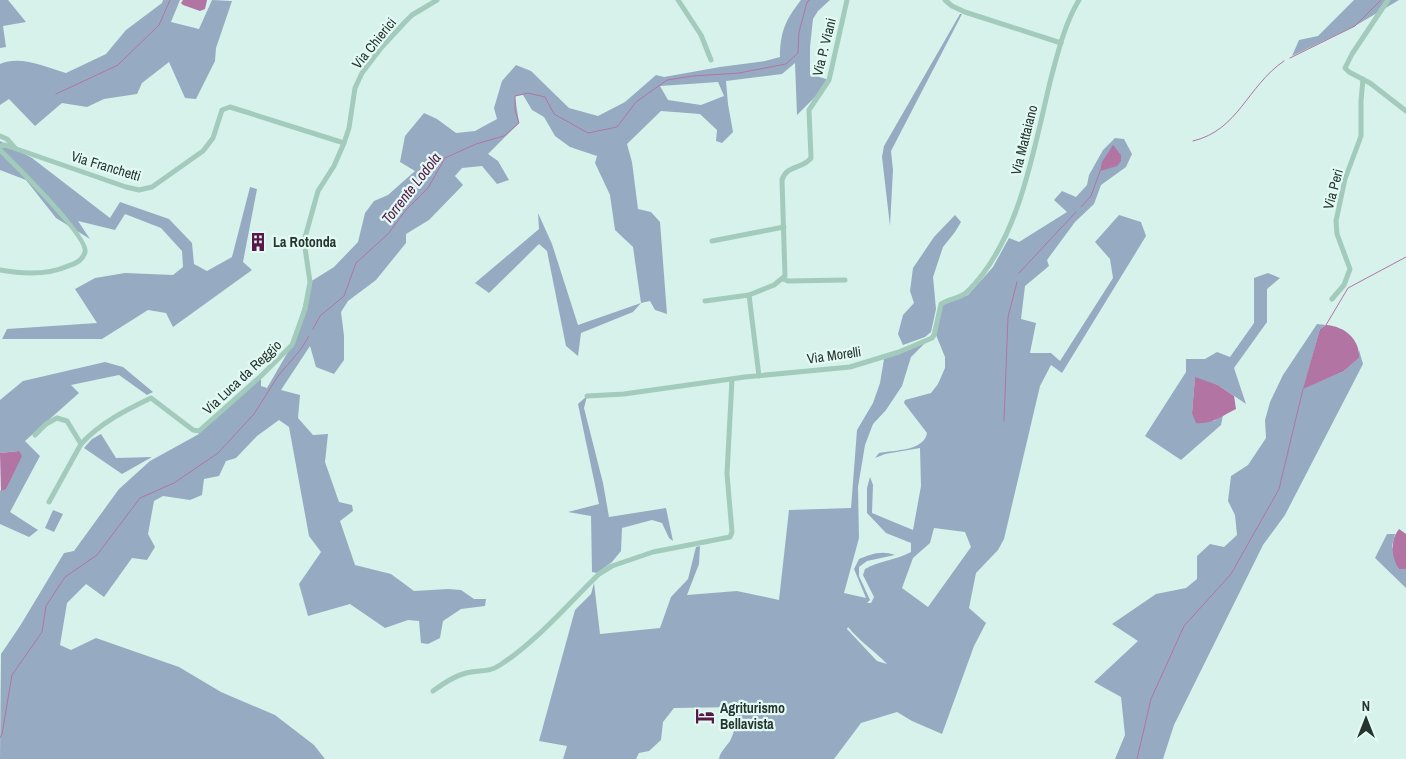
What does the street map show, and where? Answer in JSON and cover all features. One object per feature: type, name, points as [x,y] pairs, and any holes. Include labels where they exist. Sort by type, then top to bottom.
[{"type":"street","name":"Via Chierici","points":[[344,143],[349,128],[355,88],[362,73],[405,22],[436,0]]},
{"type":"street","points":[[678,0],[701,35],[711,60]]},
{"type":"street","name":"Via P. Viani","points":[[783,279],[785,273],[783,175],[788,170],[808,162],[811,158],[809,110],[829,80],[847,0]]},
{"type":"street","points":[[946,0],[952,6],[966,12],[1061,43]]},
{"type":"street","name":"Via Mattaiano","points":[[934,335],[942,304],[964,295],[968,291],[991,265],[1004,240],[1024,188],[1061,43],[1073,10],[1079,0]]},
{"type":"street","points":[[1388,0],[1346,64],[1346,70],[1406,111]]},
{"type":"street","name":"Via Peri","points":[[1332,299],[1344,284],[1350,269],[1337,234],[1336,221],[1345,179],[1361,136],[1363,80]]},
{"type":"street","name":"Via Franchetti","points":[[0,270],[46,273],[81,260],[86,252],[86,247],[59,211],[0,148],[5,145],[139,190],[152,187],[203,151],[213,138],[222,110],[230,107],[344,143]]},
{"type":"street","points":[[0,136],[8,139],[16,149]]},
{"type":"street","name":"Via Luca da Reggio","points":[[49,502],[81,444],[88,436],[118,414],[151,398],[193,430],[199,431],[207,426],[292,345],[305,309],[310,282],[304,241],[318,191],[334,166],[344,143]]},
{"type":"street","points":[[712,241],[784,227]]},
{"type":"street","points":[[705,301],[749,295],[774,285],[783,279],[788,281],[845,280]]},
{"type":"street","points":[[749,295],[759,376]]},
{"type":"street","name":"Via Morelli","points":[[587,396],[624,394],[732,379],[858,365],[919,344],[934,335]]},
{"type":"street","points":[[433,691],[448,681],[466,673],[490,670],[500,666],[521,650],[599,574],[612,566],[653,552],[730,537],[732,532],[727,474],[732,379]]},
{"type":"street","points":[[35,435],[46,424],[57,418],[67,421],[81,444]]},
{"type":"shaded area","points":[[0,0],[8,0],[26,22],[3,26],[6,47],[0,48]]},
{"type":"shaded area","points":[[163,0],[180,0],[171,22],[199,29],[212,0],[232,1],[216,48],[215,61],[196,99],[185,98],[169,62],[142,83],[137,94],[104,99],[87,107],[62,103],[35,126],[9,99],[0,105],[0,64],[24,61],[66,73],[106,54],[126,30],[162,3]]},
{"type":"shaded area","points":[[183,0],[207,0],[205,9],[200,11],[183,5],[181,3]]},
{"type":"shaded area","points":[[801,0],[830,0],[818,11],[813,19],[810,47],[810,74],[829,80],[823,89],[797,115],[795,63],[782,74],[726,81],[733,132],[722,143],[716,141],[717,130],[700,114],[661,111],[627,144],[632,162],[638,209],[651,212],[660,222],[667,314],[655,310],[650,301],[641,303],[633,247],[615,230],[610,195],[595,163],[597,156],[570,147],[555,136],[544,117],[532,110],[523,95],[515,96],[519,123],[488,154],[498,161],[509,180],[497,184],[482,166],[462,168],[455,176],[463,185],[429,220],[406,234],[406,243],[376,280],[348,301],[341,312],[344,360],[334,374],[316,367],[310,346],[281,390],[300,395],[298,418],[313,435],[328,434],[325,462],[339,502],[352,505],[353,511],[340,521],[355,565],[391,574],[414,591],[461,590],[474,599],[486,599],[485,606],[461,609],[443,621],[440,638],[428,644],[421,643],[419,621],[408,620],[385,628],[350,604],[308,616],[299,584],[321,552],[309,536],[289,427],[279,420],[257,436],[236,458],[226,461],[219,476],[204,479],[202,495],[190,500],[163,496],[154,501],[148,534],[155,547],[147,560],[132,558],[104,597],[86,584],[67,603],[60,645],[71,650],[96,638],[179,667],[221,692],[275,715],[314,745],[325,759],[0,759],[1,654],[64,553],[74,551],[119,489],[150,461],[199,434],[199,431],[261,376],[261,386],[267,388],[292,345],[310,282],[334,267],[358,242],[365,213],[374,201],[388,195],[415,171],[400,162],[405,136],[424,113],[437,119],[456,133],[475,131],[497,119],[494,108],[502,81],[516,65],[531,71],[569,108],[598,116],[625,102],[656,75],[664,77],[780,57],[781,40],[785,26],[791,13]],"holes":[[[718,82],[724,96],[701,105],[668,100],[660,86]]]},
{"type":"shaded area","points":[[1354,0],[1399,0],[1355,26],[1292,56],[1299,40],[1318,36]]},
{"type":"shaded area","points":[[960,14],[962,14],[891,151],[893,170],[890,226],[882,157],[884,146]]},
{"type":"shaded area","points":[[1115,138],[1124,139],[1132,154],[1126,167],[1101,185],[1094,204],[1075,222],[1047,260],[1049,266],[1025,286],[1021,319],[1036,323],[1030,353],[1051,353],[1060,361],[1113,278],[1110,259],[1095,242],[1119,215],[1141,222],[1146,236],[1062,373],[1051,365],[1040,386],[1004,539],[998,550],[976,573],[969,608],[986,623],[974,646],[942,734],[897,712],[861,723],[834,759],[719,759],[733,733],[737,720],[737,707],[674,708],[663,722],[661,740],[649,751],[639,753],[636,759],[563,759],[567,746],[539,741],[575,610],[591,594],[594,583],[600,634],[660,628],[671,597],[688,579],[696,547],[700,546],[699,564],[687,595],[737,591],[779,600],[789,510],[851,508],[857,430],[873,403],[880,383],[884,359],[925,343],[911,357],[902,386],[886,410],[873,424],[865,445],[858,487],[859,538],[844,593],[866,598],[854,569],[859,559],[881,553],[895,555],[867,561],[859,567],[859,576],[870,600],[867,603],[871,603],[874,597],[863,575],[865,569],[911,552],[911,543],[886,533],[867,513],[867,488],[870,477],[873,485],[872,513],[913,530],[921,486],[920,448],[885,454],[875,458],[879,453],[908,449],[925,439],[927,433],[904,403],[905,400],[931,393],[938,384],[945,368],[945,357],[936,335],[942,306],[968,295],[993,267],[1009,238],[1019,242],[1067,212],[1054,200],[1062,191],[1076,197],[1087,185],[1089,175],[1103,150]],"holes":[[[934,528],[965,532],[971,547],[928,607],[902,588],[913,558],[930,543]],[[848,627],[857,637],[887,664],[877,661],[847,629]]]},
{"type":"shaded area","points":[[0,141],[32,158],[110,218],[120,202],[169,219],[192,243],[194,264],[207,271],[232,257],[250,187],[257,189],[243,262],[252,270],[173,327],[166,313],[148,310],[102,339],[2,339],[7,329],[97,323],[75,289],[95,278],[125,273],[173,275],[183,267],[182,251],[161,228],[125,214],[115,230],[78,221],[90,239],[56,218],[26,180],[0,170]]},
{"type":"shaded area","points":[[1113,145],[1121,155],[1121,161],[1117,166],[1100,171],[1102,162]]},
{"type":"shaded area","points":[[538,213],[552,244],[578,325],[641,303],[633,312],[581,333],[578,356],[566,346],[547,251],[539,244],[489,293],[475,283],[539,229]]},
{"type":"shaded area","points":[[955,215],[961,222],[943,247],[933,277],[936,309],[931,332],[925,337],[903,345],[898,334],[903,315],[914,303],[910,291],[913,268],[934,237]]},
{"type":"shaded area","points":[[1268,273],[1280,278],[1267,289],[1267,322],[1234,368],[1246,404],[1218,385],[1195,378],[1192,413],[1214,421],[1223,415],[1221,425],[1181,460],[1145,436],[1186,372],[1186,359],[1205,359],[1217,352],[1230,357],[1254,323],[1254,278]]},
{"type":"shaded area","points":[[1317,324],[1326,325],[1320,329],[1304,388],[1344,371],[1359,358],[1359,350],[1363,364],[1285,515],[1263,545],[1174,725],[1163,759],[1115,759],[1125,735],[1121,697],[1094,682],[1138,641],[1112,624],[1156,594],[1186,588],[1197,579],[1197,556],[1210,544],[1224,547],[1237,535],[1235,515],[1228,501],[1231,476],[1248,465],[1266,438],[1265,420],[1270,402],[1283,375]]},
{"type":"shaded area","points":[[1326,325],[1345,331],[1354,339],[1359,351],[1359,358],[1344,371],[1303,389],[1320,329]]},
{"type":"shaded area","points":[[105,362],[123,367],[153,392],[147,395],[119,375],[71,385],[79,393],[25,441],[40,456],[10,512],[38,530],[29,537],[0,524],[0,490],[18,451],[0,453],[0,400],[23,381]]},
{"type":"shaded area","points":[[1195,377],[1218,385],[1234,396],[1236,409],[1212,421],[1196,423],[1192,413]]},
{"type":"shaded area","points":[[587,396],[584,408],[603,483],[609,517],[666,508],[673,541],[669,538],[662,523],[652,520],[622,528],[621,551],[612,562],[597,573],[592,572],[591,516],[568,512],[599,504],[578,404]]},
{"type":"shaded area","points":[[101,434],[116,458],[152,457],[122,474],[84,448],[92,439]]},
{"type":"shaded area","points":[[19,451],[22,456],[6,489],[1,491],[0,453]]},
{"type":"shaded area","points":[[53,510],[63,514],[54,532],[45,528]]},
{"type":"shaded area","points":[[1399,529],[1406,534],[1406,569],[1399,569],[1393,554],[1394,538]]},
{"type":"shaded area","points":[[1387,534],[1395,534],[1392,546],[1399,569],[1406,569],[1406,588],[1375,558]]},
{"type":"waterway","points":[[56,94],[118,65],[159,25],[170,0]]},
{"type":"waterway","name":"Torrente Lodola","points":[[313,329],[320,316],[344,296],[356,263],[388,234],[406,210],[428,188],[445,158],[476,144],[504,136],[519,123],[515,110],[515,96],[528,93],[545,97],[554,114],[588,133],[617,127],[636,102],[667,80],[739,73],[786,64],[798,53],[799,32],[807,2],[810,0]]},
{"type":"waterway","points":[[1290,58],[1355,26],[1381,0]]},
{"type":"waterway","points":[[1193,141],[1209,135],[1221,127],[1242,106],[1271,71],[1284,61]]},
{"type":"waterway","points":[[1081,207],[1091,196],[1100,171]]},
{"type":"waterway","points":[[1019,273],[1076,212]]},
{"type":"waterway","points":[[1326,325],[1348,288],[1406,257]]},
{"type":"waterway","points":[[1004,421],[1008,317],[1017,282]]},
{"type":"waterway","name":"Torrente Lodola","points":[[0,738],[12,675],[42,632],[46,606],[65,577],[97,555],[140,498],[174,483],[218,453],[254,414],[278,376],[301,349],[309,336]]},
{"type":"waterway","points":[[1137,759],[1151,699],[1184,626],[1231,574],[1279,489],[1303,389]]},
{"type":"place","name":"La Rotonda","points":[[258,242]]},
{"type":"place","name":"Agriturismo Bellavista","points":[[705,716]]}]
